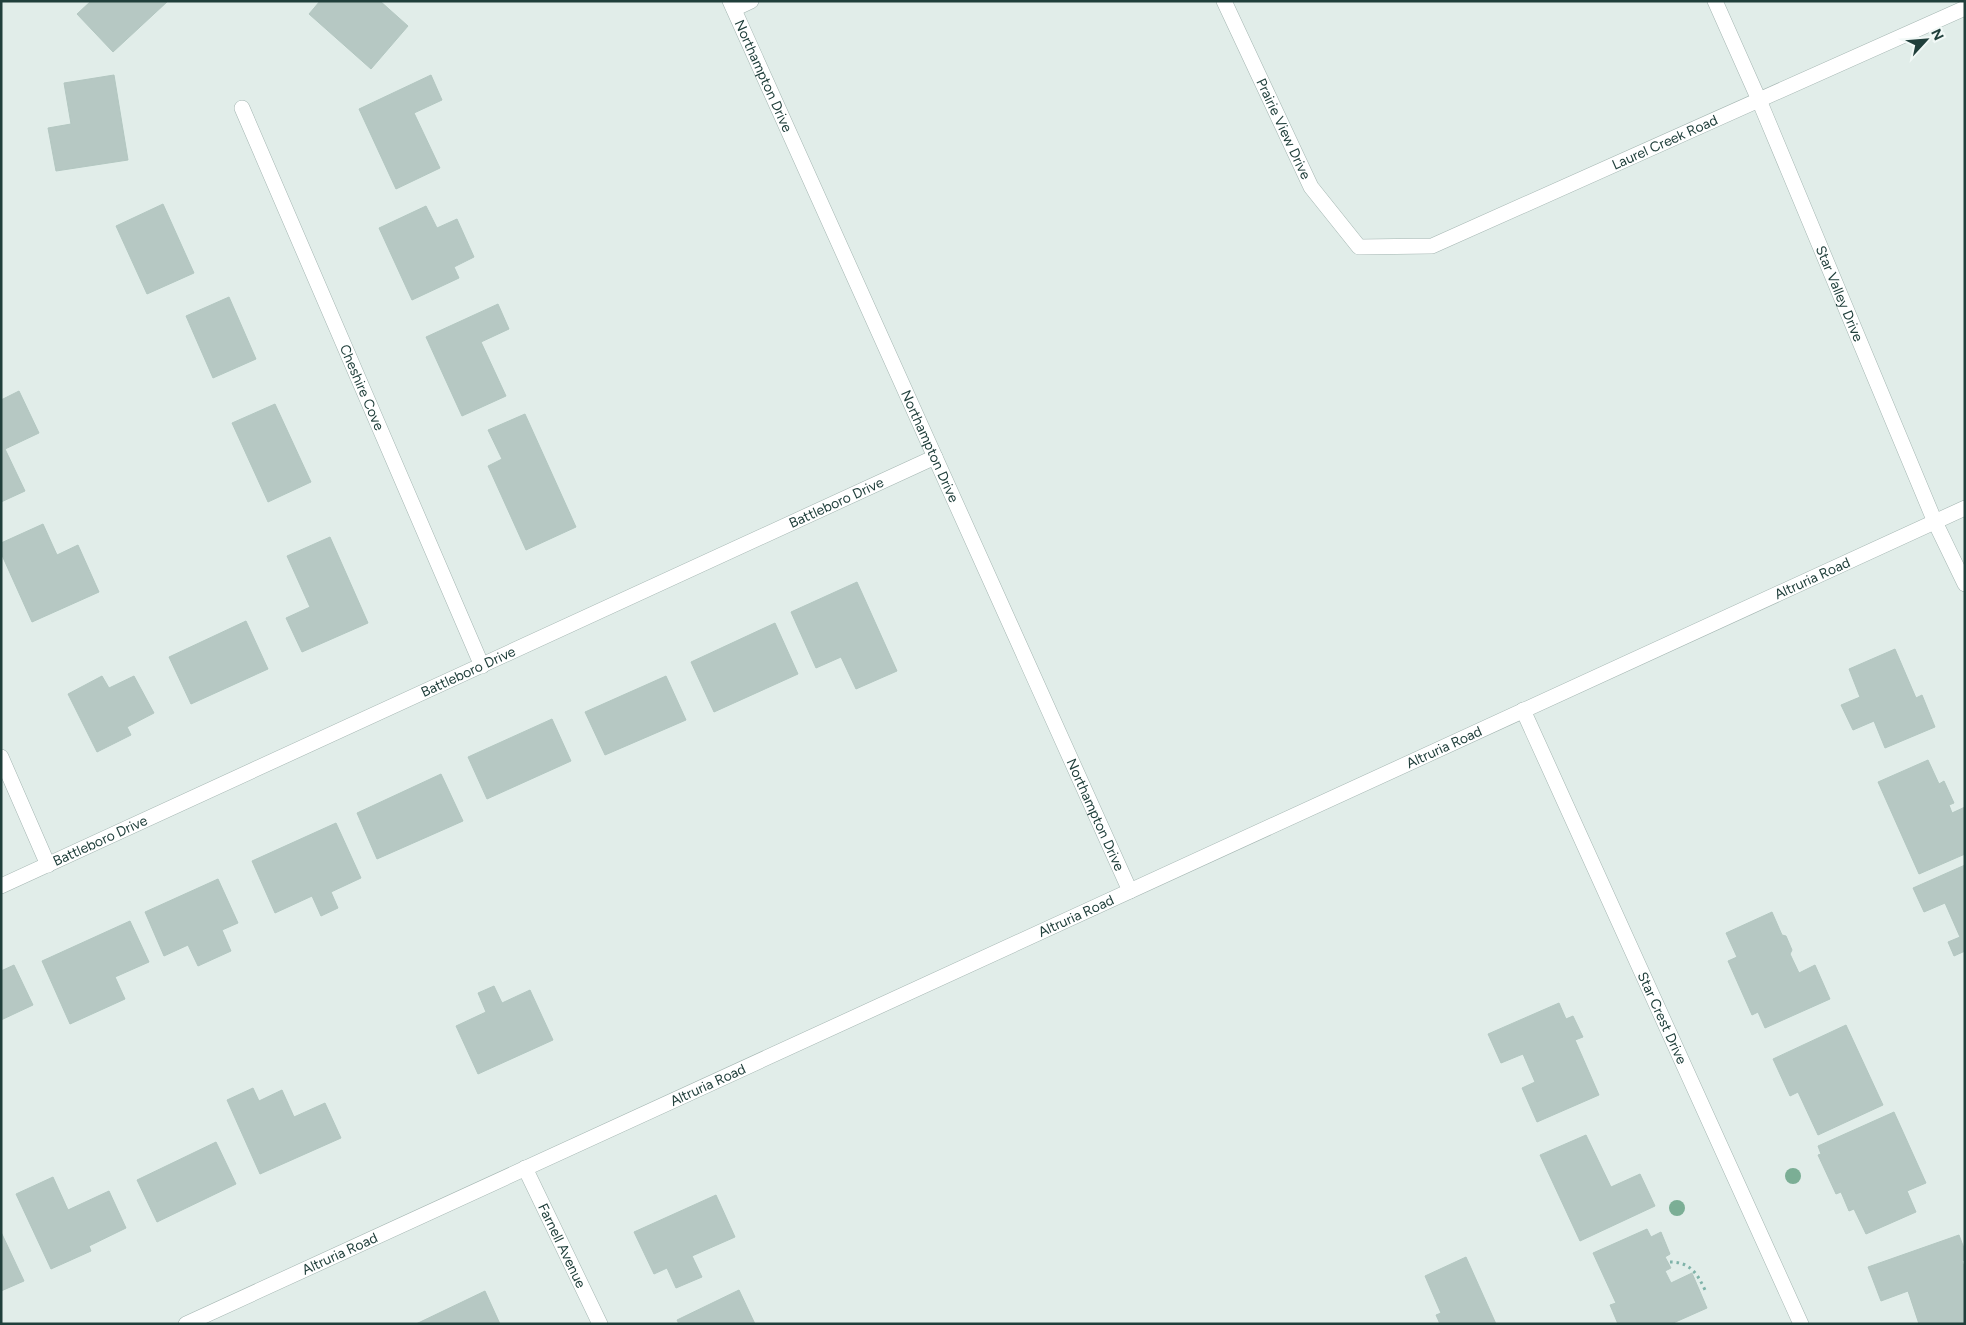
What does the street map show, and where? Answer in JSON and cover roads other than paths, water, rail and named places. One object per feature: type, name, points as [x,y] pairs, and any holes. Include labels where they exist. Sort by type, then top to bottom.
[{"type":"street","points":[[732,5],[751,1]]},
{"type":"street","name":"Prairie View Drive","points":[[1224,1],[1311,187],[1359,247]]},
{"type":"street","name":"Star Valley Drive","points":[[1715,1],[1935,522],[1965,584]]},
{"type":"street","name":"Northampton Drive","points":[[732,5],[1130,891]]},
{"type":"street","name":"Laurel Creek Road","points":[[1359,247],[1432,246],[1965,8]]},
{"type":"street","name":"Cheshire Cove","points":[[242,108],[482,666]]},
{"type":"street","name":"Battleboro Drive","points":[[1,886],[935,457]]},
{"type":"street","name":"Altruria Road","points":[[186,1324],[1965,508]]},
{"type":"street","name":"Star Crest Drive","points":[[1523,710],[1802,1324]]},
{"type":"street","points":[[1,756],[48,865]]},
{"type":"street","name":"Farnell Avenue","points":[[526,1168],[600,1324]]}]
